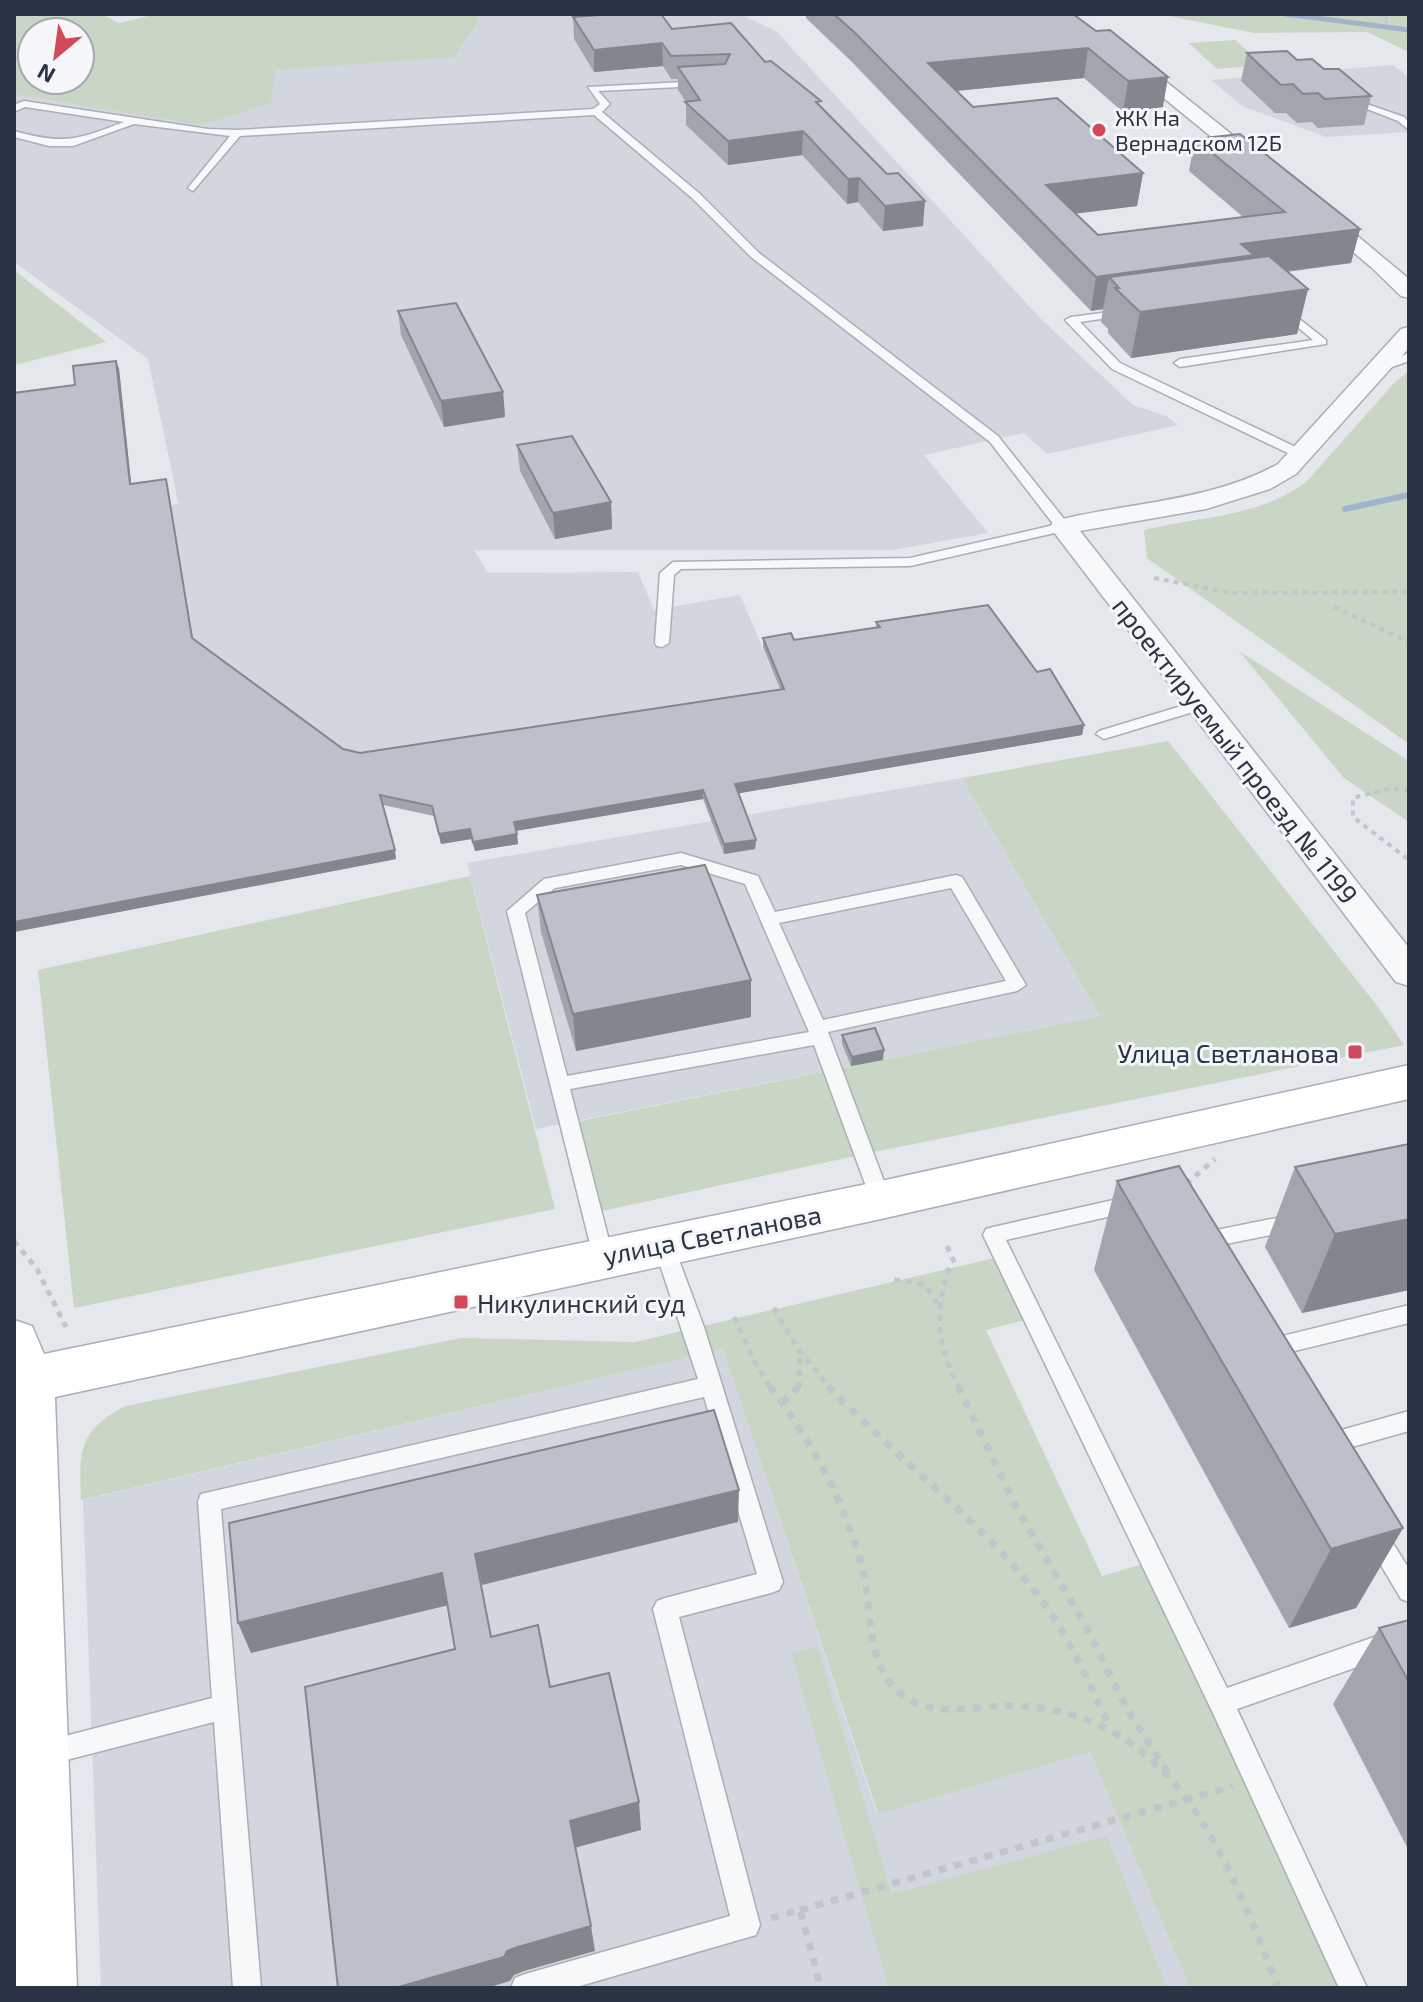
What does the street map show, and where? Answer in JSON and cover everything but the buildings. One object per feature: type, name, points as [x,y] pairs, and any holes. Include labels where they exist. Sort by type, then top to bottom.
[{"type":"street","points":[[1111,47],[1269,174]]},
{"type":"street","points":[[1306,203],[1379,262],[1409,291]]},
{"type":"street","points":[[1063,527],[1096,518],[1236,495],[1264,485],[1287,469],[1409,334]]},
{"type":"street","name":"проектируемый проезд № 1199","points":[[1063,527],[1409,973]]},
{"type":"street","name":"улица Светланова","points":[[19,1368],[881,1200],[1409,1082]]},
{"type":"street","points":[[19,1368],[39,1754],[43,1988]]},
{"type":"lane","points":[[17,105],[237,133],[596,112],[605,104],[591,89],[710,82]]},
{"type":"lane","points":[[1336,88],[1346,98],[1401,119],[1409,127]]},
{"type":"lane","points":[[596,112],[696,196],[755,255],[994,439],[1063,527],[910,562],[678,565],[667,573],[662,643]]},
{"type":"lane","points":[[14,134],[48,145],[67,146],[133,122]]},
{"type":"lane","points":[[193,188],[237,133]]},
{"type":"lane","points":[[1180,363],[1322,342],[1277,303]]},
{"type":"lane","points":[[1131,312],[1071,320],[1116,366],[1300,454]]},
{"type":"lane","points":[[1378,368],[1409,357]]},
{"type":"lane","points":[[1104,734],[1201,705]]},
{"type":"lane","points":[[603,1256],[516,911],[550,883],[681,859],[752,880],[819,1033],[881,1200]]},
{"type":"lane","points":[[560,1084],[819,1033],[1017,985],[956,881],[770,919]]},
{"type":"lane","points":[[1174,1194],[993,1235],[1221,1702],[1353,1988]]},
{"type":"lane","points":[[1201,1241],[1320,1217]]},
{"type":"lane","points":[[525,1988],[746,1925],[665,1609],[771,1582],[711,1386],[663,1244]]},
{"type":"lane","points":[[1264,1350],[1409,1314]]},
{"type":"lane","points":[[247,1988],[209,1501],[711,1386]]},
{"type":"lane","points":[[1321,1446],[1409,1421]]},
{"type":"lane","points":[[1361,1512],[1409,1591]]},
{"type":"lane","points":[[1221,1702],[1409,1637]]},
{"type":"lane","points":[[39,1754],[225,1707]]},
{"type":"path","points":[[1380,14],[1388,20],[1385,23]]},
{"type":"path","points":[[1154,578],[1232,593],[1409,592]]},
{"type":"path","points":[[1334,607],[1409,642]]},
{"type":"path","points":[[1409,791],[1390,788],[1353,798],[1353,817],[1409,860]]},
{"type":"path","points":[[1174,1194],[1222,1154]]},
{"type":"path","points":[[14,1241],[37,1269],[66,1327]]},
{"type":"path","points":[[947,1246],[952,1267],[938,1304],[945,1360],[973,1422],[1127,1709],[1177,1788]]},
{"type":"path","points":[[894,1280],[924,1284],[938,1304]]},
{"type":"path","points":[[774,1308],[800,1352],[838,1396],[1033,1589],[1060,1627],[1110,1729]]},
{"type":"path","points":[[734,1317],[756,1366],[812,1446],[849,1524],[867,1580],[876,1655],[885,1677],[915,1705],[934,1710],[1034,1707],[1087,1718],[1138,1748],[1187,1799],[1229,1872],[1278,1988]]},
{"type":"path","points":[[782,1403],[799,1388],[800,1352]]},
{"type":"path","points":[[746,1925],[1256,1779]]},
{"type":"path","points":[[800,1910],[821,1988]]},
{"type":"shaded area","points":[[213,14],[739,14],[776,31],[1041,319],[1133,405],[1166,416],[1178,425],[1047,454],[1024,433],[924,455],[988,533],[893,550],[474,550],[488,573],[638,572],[654,610],[740,595],[784,698],[362,763],[195,647],[171,505],[178,504],[148,359],[14,262],[14,76],[16,96],[96,96],[96,72]]},
{"type":"shaded area","points":[[1393,65],[1409,77],[1409,132],[1326,137],[1242,106],[1211,80]]},
{"type":"shaded area","points":[[962,778],[1100,1016],[536,1129],[467,863]]},
{"type":"shaded area","points":[[723,1349],[877,1814],[1090,1752],[1190,1988],[101,1988],[83,1500]]},
{"type":"green space","points":[[14,14],[102,14],[119,23],[156,14],[477,14],[478,21],[454,57],[275,70],[271,103],[202,125],[26,96],[96,96],[96,16],[16,16],[16,94]]},
{"type":"green space","points":[[1159,14],[1409,14],[1409,52],[1367,32],[1254,33]]},
{"type":"green space","points":[[1235,40],[1264,65],[1217,69],[1189,43]]},
{"type":"green space","points":[[15,271],[106,342],[14,365]]},
{"type":"green space","points":[[1409,371],[1409,744],[1147,558],[1144,530],[1249,509],[1289,493],[1307,481],[1395,382]]},
{"type":"green space","points":[[1239,651],[1409,761],[1409,822],[1344,778]]},
{"type":"green space","points":[[1168,741],[1378,1007],[1404,1045],[864,1154],[593,1213],[570,1123],[1100,1016],[962,778]]},
{"type":"green space","points":[[470,876],[555,1209],[74,1308],[38,970]]},
{"type":"green space","points":[[1003,1256],[1032,1318],[986,1330],[1102,1576],[1153,1561],[1353,1988],[1190,1988],[1090,1752],[878,1814],[723,1349],[81,1500],[80,1469],[90,1433],[110,1415],[126,1406],[461,1338],[635,1342]]},
{"type":"green space","points":[[817,1647],[892,1894],[1107,1836],[1167,1988],[889,1988],[791,1653]]},
{"type":"waterway","points":[[1286,14],[1409,30]]},
{"type":"waterway","points":[[1345,509],[1409,495]]},
{"type":"place","name":"ЖК На Вернадском 12Б","points":[[1099,130]]},
{"type":"place","name":"Улица Светланова","points":[[1355,1052]]},
{"type":"place","name":"Никулинский суд","points":[[461,1302]]}]
